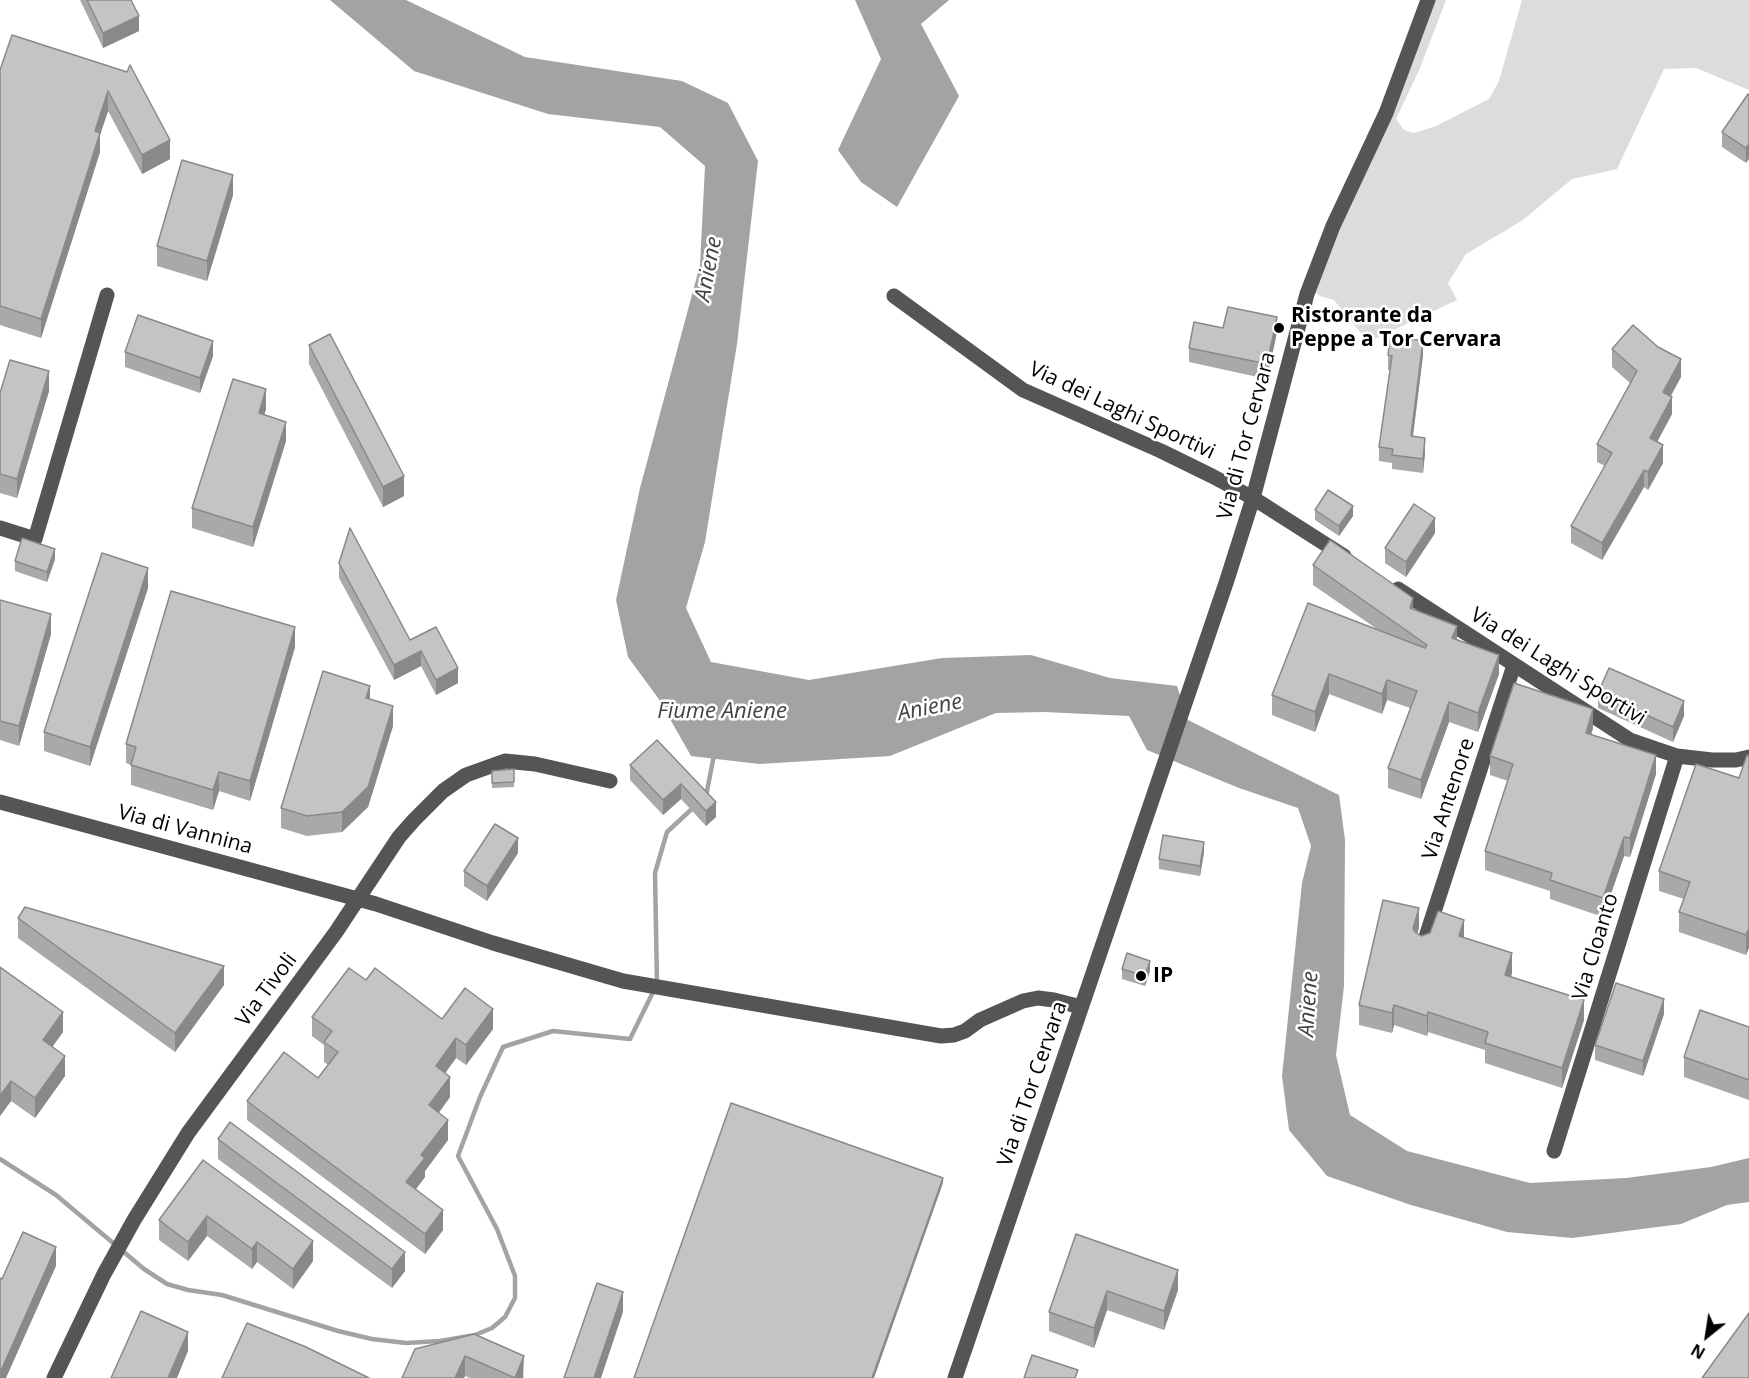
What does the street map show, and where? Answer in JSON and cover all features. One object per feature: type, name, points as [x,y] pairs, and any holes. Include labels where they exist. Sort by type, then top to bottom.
[{"type":"street","name":"Via di Tor Cervara","points":[[955,1378],[1192,685],[1253,498],[1307,294],[1333,226],[1386,113],[1428,0]]},
{"type":"street","points":[[0,528],[35,539],[107,295]]},
{"type":"street","name":"Via dei Laghi Sportivi","points":[[894,296],[1023,390],[1169,455],[1253,498],[1354,562]]},
{"type":"street","name":"Via dei Laghi Sportivi","points":[[1384,581],[1630,740],[1677,756],[1712,760],[1736,760],[1749,757]]},
{"type":"street","name":"Via Antenore","points":[[1424,946],[1514,665]]},
{"type":"street","name":"Via Cloanto","points":[[1554,1151],[1677,756]]},
{"type":"street","name":"Via Tivoli","points":[[54,1378],[104,1274],[134,1220],[188,1133],[359,899],[399,837],[443,792],[466,775],[490,765],[512,761],[535,764],[610,781]]},
{"type":"street","name":"Via di Vannina","points":[[0,802],[359,899],[493,943],[623,981],[941,1036],[965,1031],[980,1020],[1023,1001],[1038,998],[1081,1007]]},
{"type":"shaded area","points":[[1433,0],[1446,0],[1420,68],[1396,119],[1404,130],[1414,133],[1436,126],[1489,99],[1499,81],[1522,0],[1749,0],[1749,90],[1696,68],[1664,69],[1617,169],[1572,179],[1523,220],[1466,254],[1448,283],[1457,300],[1368,342],[1334,300],[1314,292]]},
{"type":"water","name":"Fiume Aniene","points":[[330,0],[406,0],[525,57],[682,81],[728,103],[758,161],[737,344],[705,542],[686,608],[711,662],[809,680],[942,658],[1031,655],[1110,678],[1177,686],[1188,720],[1339,795],[1345,840],[1344,986],[1336,1055],[1350,1115],[1407,1151],[1530,1183],[1626,1178],[1711,1167],[1749,1158],[1749,1202],[1727,1205],[1681,1224],[1572,1238],[1507,1232],[1411,1205],[1327,1176],[1289,1130],[1282,1076],[1302,883],[1311,846],[1298,808],[1239,788],[1147,750],[1129,716],[1044,712],[996,713],[890,756],[759,764],[691,756],[658,698],[628,657],[616,600],[640,488],[700,265],[705,166],[660,127],[548,114],[414,71]]},
{"type":"water","points":[[855,0],[949,0],[921,24],[959,96],[897,207],[861,182],[838,150],[881,59]]},
{"type":"building","points":[[87,0],[131,0],[139,16],[103,33]]},
{"type":"building","points":[[12,35],[127,72],[130,65],[170,140],[142,155],[108,91],[95,131],[100,133],[41,319],[0,306],[0,70]]},
{"type":"building","points":[[1748,94],[1749,144],[1746,148],[1722,132]]},
{"type":"building","points":[[182,160],[233,175],[207,261],[157,246]]},
{"type":"building","points":[[1228,307],[1277,317],[1267,364],[1189,348],[1194,322],[1223,328]]},
{"type":"building","points":[[138,315],[213,341],[200,378],[125,352]]},
{"type":"building","points":[[1633,325],[1658,347],[1681,359],[1663,392],[1672,397],[1650,438],[1663,445],[1648,472],[1644,470],[1602,543],[1571,526],[1612,453],[1597,444],[1637,371],[1612,349]]},
{"type":"building","points":[[330,334],[404,476],[383,487],[309,345]]},
{"type":"building","points":[[1390,339],[1423,341],[1411,436],[1425,438],[1423,459],[1392,455],[1393,449],[1379,447],[1392,356],[1388,355]]},
{"type":"building","points":[[10,360],[49,371],[17,479],[0,474],[0,393]]},
{"type":"building","points":[[233,379],[266,389],[259,413],[286,422],[253,527],[192,508]]},
{"type":"building","points":[[1328,490],[1353,506],[1339,526],[1315,510]]},
{"type":"building","points":[[1414,504],[1435,518],[1406,562],[1385,548]]},
{"type":"building","points":[[350,528],[410,640],[436,627],[458,668],[436,680],[421,651],[394,665],[339,563]]},
{"type":"building","points":[[22,538],[55,549],[47,572],[15,561]]},
{"type":"building","points":[[1330,540],[1413,598],[1410,608],[1457,626],[1452,638],[1499,655],[1478,713],[1449,702],[1421,780],[1388,768],[1417,691],[1387,680],[1382,694],[1329,674],[1315,712],[1272,695],[1308,603],[1425,648],[1427,645],[1313,565]]},
{"type":"building","points":[[102,553],[148,568],[90,747],[44,732]]},
{"type":"building","points":[[171,591],[295,627],[250,781],[219,772],[213,790],[131,765],[136,747],[126,744]]},
{"type":"building","points":[[0,600],[51,614],[19,726],[0,721]]},
{"type":"building","points":[[1609,668],[1684,701],[1673,727],[1598,693]]},
{"type":"building","points":[[323,671],[370,686],[366,698],[393,706],[368,787],[342,812],[307,816],[281,808]]},
{"type":"building","points":[[1514,683],[1593,709],[1586,733],[1656,755],[1630,838],[1624,837],[1603,898],[1550,880],[1552,873],[1485,851],[1513,764],[1490,756]]},
{"type":"building","points":[[657,740],[716,802],[706,811],[681,784],[663,800],[630,765]]},
{"type":"building","points":[[1747,755],[1749,756],[1749,928],[1746,935],[1679,912],[1690,882],[1659,871],[1696,764],[1739,778]]},
{"type":"building","points":[[514,769],[514,782],[492,783],[492,771]]},
{"type":"building","points":[[495,824],[518,838],[487,886],[464,871]]},
{"type":"building","points":[[1163,835],[1204,842],[1200,866],[1159,859]]},
{"type":"building","points":[[1383,900],[1419,908],[1413,928],[1421,936],[1430,933],[1438,911],[1464,920],[1459,936],[1512,953],[1505,975],[1584,1000],[1562,1068],[1485,1043],[1488,1032],[1428,1012],[1427,1016],[1394,1005],[1392,1013],[1359,1005]]},
{"type":"building","points":[[25,907],[224,966],[175,1033],[18,918]]},
{"type":"building","points":[[1127,953],[1150,961],[1145,976],[1122,969]]},
{"type":"building","points":[[0,967],[63,1012],[43,1040],[65,1056],[35,1098],[11,1081],[0,1096]]},
{"type":"building","points":[[349,968],[366,980],[375,968],[442,1019],[465,988],[493,1009],[466,1045],[456,1038],[436,1066],[450,1077],[429,1105],[448,1120],[421,1155],[425,1158],[406,1182],[443,1210],[425,1234],[247,1101],[284,1052],[318,1078],[338,1052],[324,1042],[332,1031],[312,1017]]},
{"type":"building","points":[[1616,983],[1664,999],[1643,1061],[1595,1045]]},
{"type":"building","points":[[1700,1010],[1749,1027],[1749,1080],[1684,1057]]},
{"type":"building","points":[[731,1103],[943,1178],[872,1378],[634,1378]]},
{"type":"building","points":[[230,1122],[405,1252],[392,1269],[218,1139]]},
{"type":"building","points":[[203,1160],[313,1241],[293,1269],[257,1242],[252,1249],[207,1216],[188,1242],[159,1220]]},
{"type":"building","points":[[23,1232],[56,1247],[0,1373],[0,1278],[2,1279]]},
{"type":"building","points":[[1076,1234],[1178,1270],[1164,1311],[1107,1291],[1094,1328],[1049,1312]]},
{"type":"building","points":[[597,1283],[623,1292],[594,1378],[564,1378]]},
{"type":"building","points":[[141,1311],[188,1332],[168,1378],[111,1378]]},
{"type":"building","points":[[1749,1313],[1749,1378],[1702,1378]]},
{"type":"building","points":[[247,1323],[306,1347],[369,1378],[222,1378]]},
{"type":"building","points":[[474,1334],[524,1356],[515,1378],[465,1356],[455,1378],[402,1378],[415,1349]]},
{"type":"building","points":[[1032,1355],[1078,1370],[1075,1378],[1024,1378]]},
{"type":"waterway","points":[[706,796],[714,755]]},
{"type":"waterway","points":[[0,1159],[56,1195],[144,1269],[167,1284],[222,1295],[338,1331],[372,1339],[406,1343],[440,1341],[475,1335],[492,1328],[505,1317],[515,1298],[515,1276],[497,1229],[458,1156],[480,1097],[503,1047],[553,1031],[630,1039],[657,984],[655,873],[667,832],[695,806]]},
{"type":"place","name":"Ristorante da Peppe a Tor Cervara","points":[[1279,328]]},
{"type":"place","name":"IP","points":[[1141,976]]},
{"type":"water label","name":"Aniene","points":[[709,269]]},
{"type":"water label","name":"Aniene","points":[[930,708]]},
{"type":"water label","name":"Aniene","points":[[1309,1004]]}]
